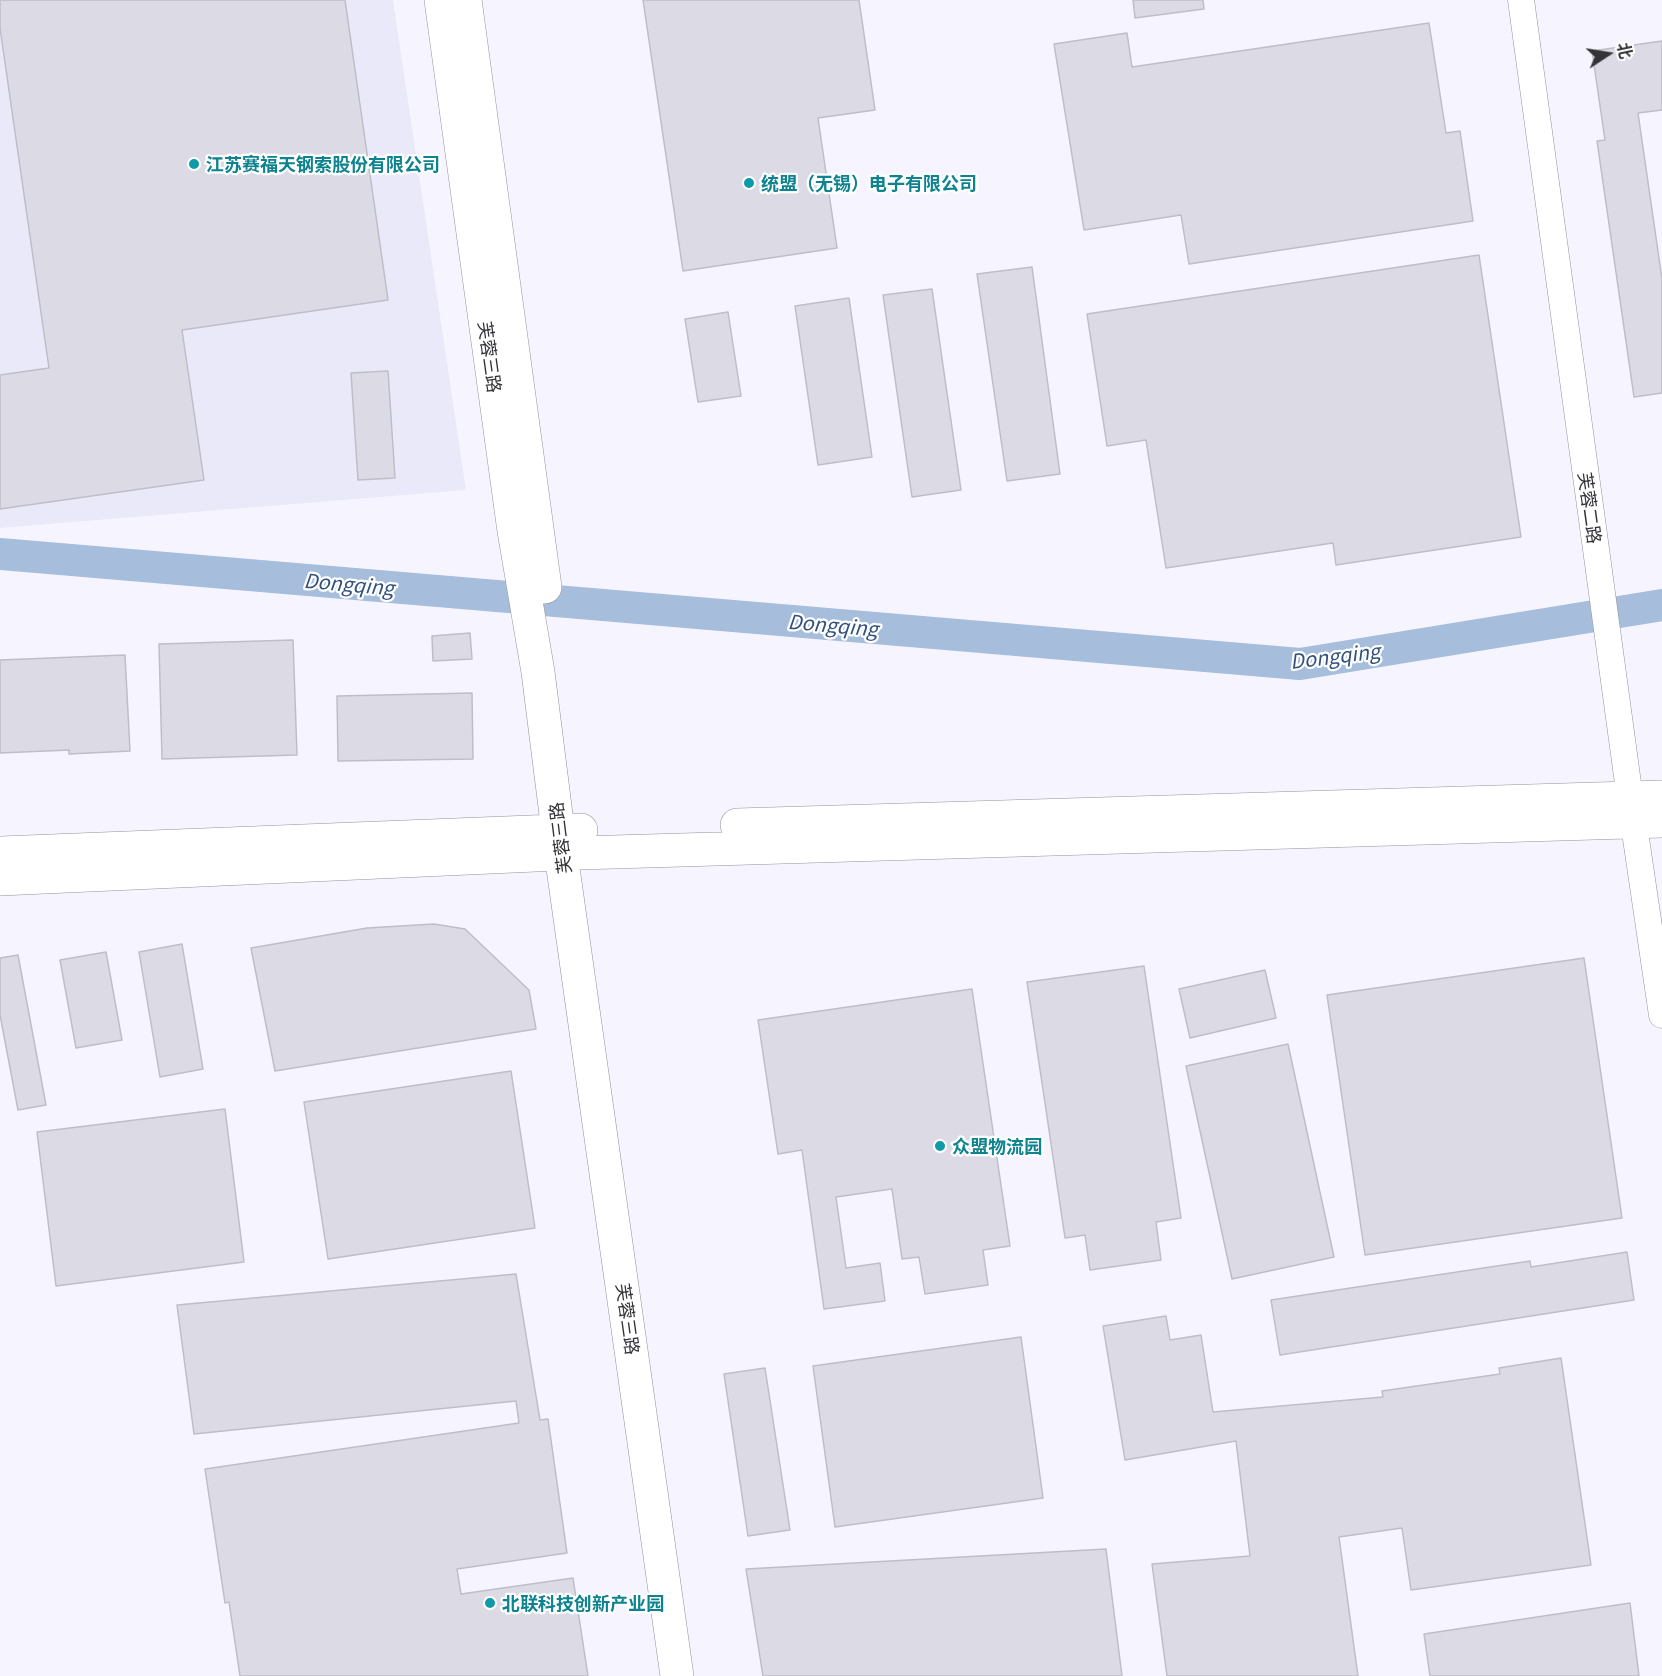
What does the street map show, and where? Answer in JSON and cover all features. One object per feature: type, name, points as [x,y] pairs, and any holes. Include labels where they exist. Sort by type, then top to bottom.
[{"type":"main road","name":"芙蓉三路","points":[[441,0],[526,529],[570,842],[695,1676]]},
{"type":"main road","name":"芙蓉三路","points":[[465,0],[526,529]]},
{"type":"main road","points":[[0,853],[570,842],[1642,814],[1662,797]]},
{"type":"main road","name":"芙蓉三路","points":[[570,842],[677,1676]]},
{"type":"main road","points":[[0,879],[570,842]]},
{"type":"street","name":"芙蓉二路","points":[[1521,0],[1614,680],[1642,814],[1662,1015]]},
{"type":"shaded area","name":"江苏赛福天钢索股份有限公司","points":[[0,0],[393,0],[466,490],[0,528]]},
{"type":"building","name":"江苏赛福天钢索股份有限公司","points":[[0,0],[345,0],[388,300],[182,330],[204,480],[0,509],[0,375],[49,368],[0,28]]},
{"type":"building","name":"统盟（无锡）电子有限公司","points":[[643,0],[859,0],[875,110],[818,118],[837,248],[683,271]]},
{"type":"building","points":[[1133,0],[1203,0],[1204,9],[1135,18]]},
{"type":"building","points":[[1429,23],[1446,133],[1460,131],[1473,221],[1189,264],[1181,215],[1084,230],[1054,44],[1127,33],[1132,67]]},
{"type":"building","points":[[1662,41],[1662,110],[1638,113],[1662,279],[1662,393],[1634,397],[1597,141],[1605,140],[1592,51]]},
{"type":"building","points":[[1479,255],[1521,537],[1336,565],[1333,543],[1166,568],[1146,440],[1107,446],[1087,314]]},
{"type":"building","points":[[1032,267],[1060,474],[1007,481],[977,274]]},
{"type":"building","points":[[932,289],[961,490],[912,497],[883,295]]},
{"type":"building","points":[[849,298],[872,457],[818,465],[795,306]]},
{"type":"building","points":[[728,312],[741,396],[698,402],[685,319]]},
{"type":"building","points":[[388,371],[395,478],[358,480],[351,373]]},
{"type":"building","points":[[470,633],[472,659],[433,661],[432,636]]},
{"type":"building","points":[[293,640],[297,755],[162,759],[159,644]]},
{"type":"building","points":[[125,655],[130,751],[69,754],[69,750],[0,753],[0,660]]},
{"type":"building","points":[[472,693],[473,759],[338,761],[337,696]]},
{"type":"building","points":[[434,924],[465,929],[529,990],[536,1029],[275,1071],[251,948],[367,928]]},
{"type":"building","points":[[182,944],[203,1069],[160,1077],[139,952]]},
{"type":"building","points":[[106,952],[122,1040],[76,1048],[60,960]]},
{"type":"building","points":[[18,955],[46,1105],[18,1110],[0,1015],[0,958]]},
{"type":"building","points":[[1584,958],[1622,1218],[1365,1255],[1327,995]]},
{"type":"building","points":[[1144,966],[1181,1218],[1156,1222],[1161,1260],[1090,1270],[1085,1235],[1065,1238],[1027,982]]},
{"type":"building","points":[[1265,970],[1276,1018],[1190,1038],[1179,989]]},
{"type":"building","name":"众盟物流园","points":[[972,989],[1010,1246],[983,1250],[988,1285],[925,1294],[919,1257],[902,1259],[892,1189],[836,1197],[846,1268],[880,1263],[885,1301],[824,1309],[802,1150],[778,1154],[758,1020]]},
{"type":"building","points":[[1288,1044],[1334,1257],[1232,1279],[1186,1066]]},
{"type":"building","points":[[511,1071],[535,1228],[328,1259],[304,1102]]},
{"type":"building","points":[[225,1109],[244,1262],[56,1286],[37,1132]]},
{"type":"building","points":[[1627,1252],[1634,1300],[1280,1355],[1271,1300],[1530,1261],[1531,1267]]},
{"type":"building","points":[[516,1274],[540,1420],[548,1419],[567,1553],[457,1569],[461,1594],[573,1578],[588,1676],[240,1676],[229,1602],[225,1603],[205,1469],[519,1423],[516,1401],[194,1434],[177,1305]]},
{"type":"building","points":[[1166,1316],[1170,1340],[1201,1335],[1213,1412],[1383,1397],[1382,1391],[1500,1374],[1499,1368],[1561,1358],[1591,1565],[1411,1590],[1402,1528],[1339,1537],[1358,1676],[1167,1676],[1152,1564],[1250,1556],[1236,1441],[1125,1460],[1103,1326]]},
{"type":"building","points":[[1021,1337],[1043,1498],[835,1527],[813,1366]]},
{"type":"building","points":[[765,1368],[790,1530],[748,1536],[724,1374]]},
{"type":"building","points":[[1106,1549],[1122,1676],[763,1676],[746,1569]]},
{"type":"building","points":[[1630,1603],[1639,1676],[1430,1676],[1424,1634]]},
{"type":"waterway","name":"Dongqing","points":[[0,554],[1300,664],[1662,605]]},
{"type":"place","name":"江苏赛福天钢索股份有限公司","points":[[194,164]]},
{"type":"place","name":"统盟（无锡）电子有限公司","points":[[749,183]]},
{"type":"place","name":"众盟物流园","points":[[940,1146]]},
{"type":"place","name":"北联科技创新产业园","points":[[490,1603]]}]
